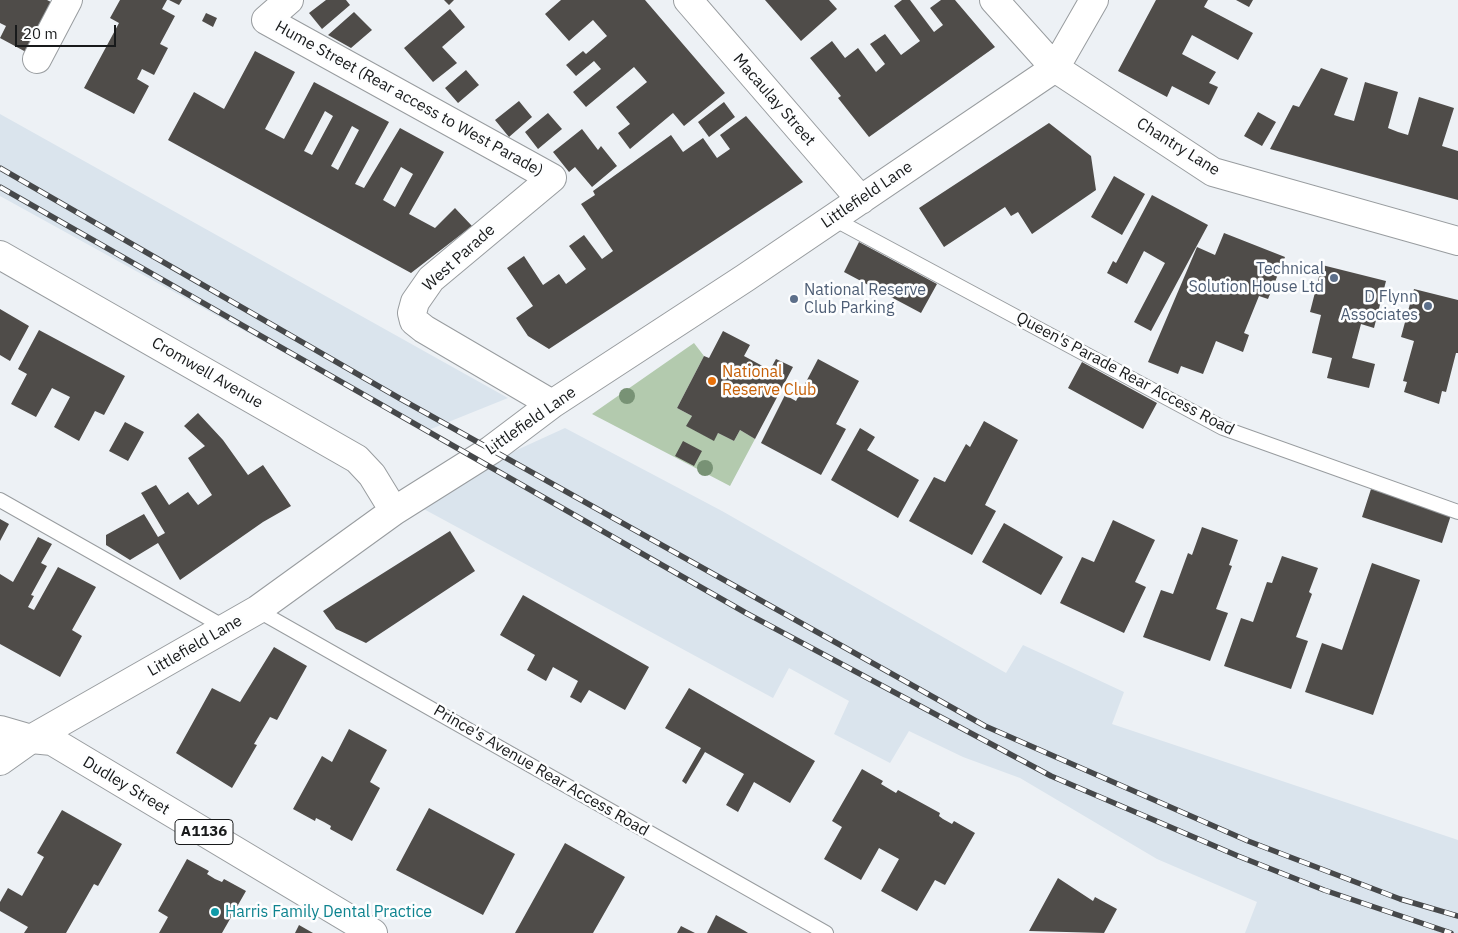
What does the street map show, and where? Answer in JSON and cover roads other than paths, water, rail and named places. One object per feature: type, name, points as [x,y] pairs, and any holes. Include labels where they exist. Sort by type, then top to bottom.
[{"type":"street","name":"Hume Street (Rear access to West Parade)","points":[[288,0],[266,20],[552,178]]},
{"type":"street","name":"Macaulay Street","points":[[688,0],[861,200]]},
{"type":"street","name":"Chantry Lane","points":[[994,0],[1055,68],[1212,172],[1458,241]]},
{"type":"street","points":[[1055,68],[1094,0]]},
{"type":"street","points":[[37,59],[67,1]]},
{"type":"street","name":"Littlefield Lane","points":[[0,761],[31,739],[257,610],[394,511],[491,450],[552,404],[745,278],[1055,68]]},
{"type":"street","name":"West Parade","points":[[552,178],[431,279],[415,302],[412,313],[414,321],[424,330],[552,404]]},
{"type":"street","name":"Cromwell Avenue","points":[[0,255],[357,459],[372,475],[394,511]]},
{"type":"street","name":"A1136","points":[[0,730],[31,739]]},
{"type":"street","name":"Dudley Street","points":[[31,739],[52,741],[373,933]]},
{"type":"lane","name":"Queen's Parade Rear Access Road","points":[[832,218],[1223,428],[1458,512]]},
{"type":"lane","points":[[0,500],[226,628]]},
{"type":"lane","name":"Prince's Avenue Rear Access Road","points":[[257,610],[826,933]]},
{"type":"railway","points":[[0,168],[399,398],[985,726],[1248,841],[1400,899],[1458,916]]},
{"type":"railway","points":[[0,187],[746,613],[1051,776],[1238,856],[1324,890],[1451,933]]},
{"type":"place","name":"Technical Solution House Ltd","points":[[1334,278]]},
{"type":"place","name":"National Reserve Club Parking","points":[[794,299]]},
{"type":"place","name":"D Flynn Associates","points":[[1428,306]]},
{"type":"place","name":"National Reserve Club","points":[[712,381]]},
{"type":"place","name":"Harris Family Dental Practice","points":[[215,912]]}]
